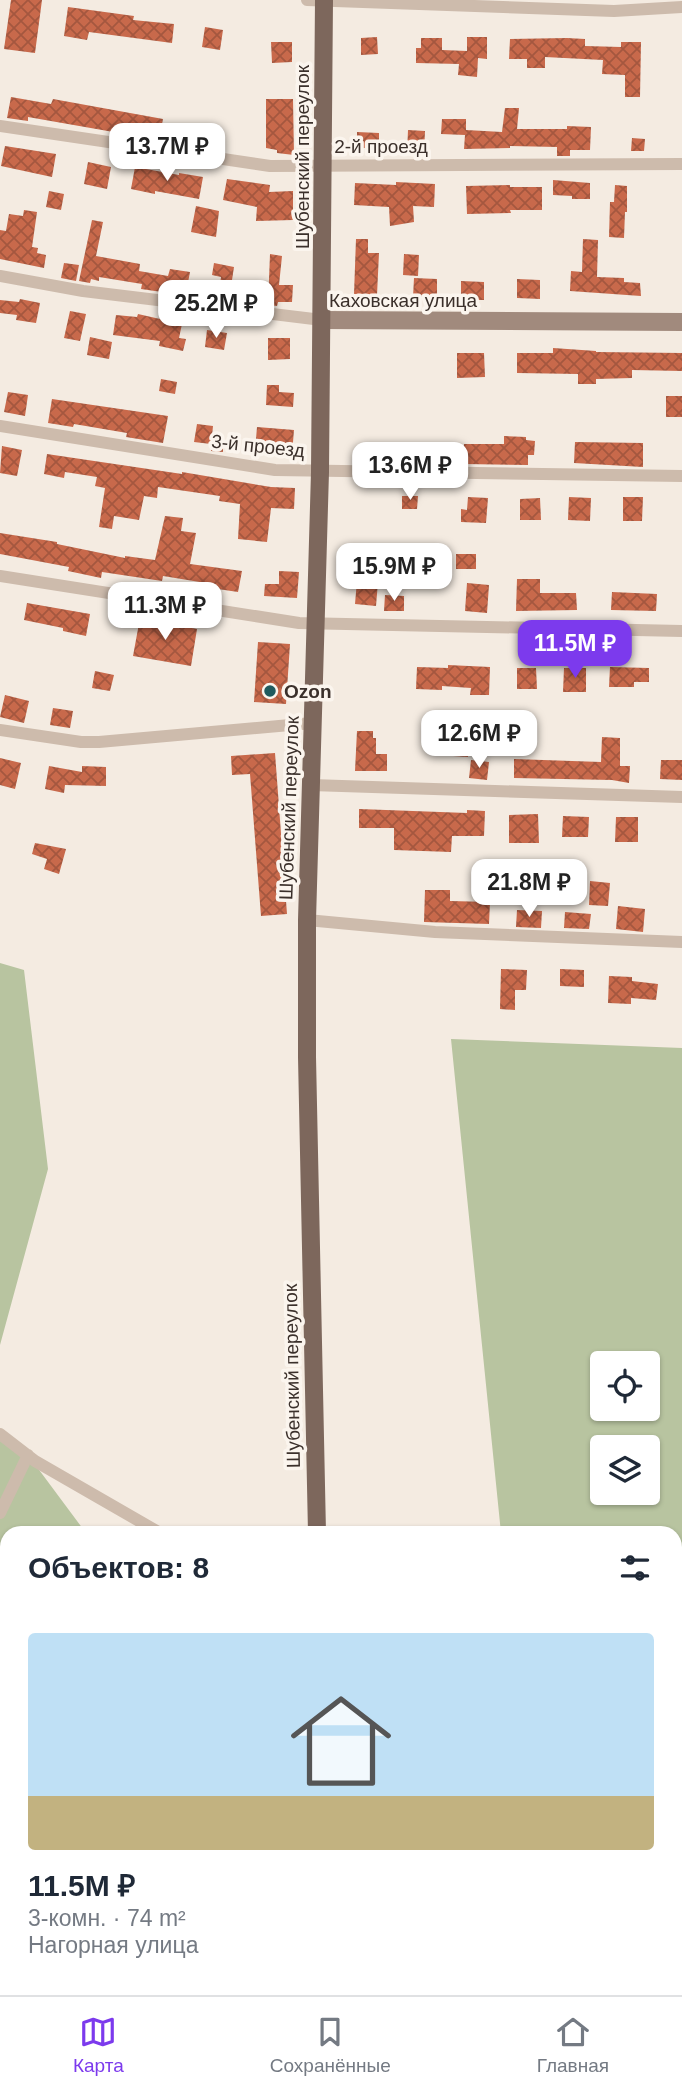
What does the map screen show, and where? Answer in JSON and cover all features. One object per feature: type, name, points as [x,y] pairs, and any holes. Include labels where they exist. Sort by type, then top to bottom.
[{"type":"main road","name":"Шубенский переулок","points":[[317,1526],[307,1056],[307,920],[322,320],[323,165],[318,1]]},
{"type":"main road","name":"Каховская улица","points":[[322,320],[682,322]]},
{"type":"street","points":[[318,1],[614,10],[682,7]]},
{"type":"street","name":"2-й проезд","points":[[0,126],[270,166],[682,164]]},
{"type":"street","name":"Каховская улица","points":[[0,276],[83,291],[322,320]]},
{"type":"street","name":"3-й проезд","points":[[0,426],[174,456],[275,470],[682,476]]},
{"type":"street","points":[[0,576],[316,624],[682,631]]},
{"type":"street","points":[[0,730],[80,742],[99,742],[312,723]]},
{"type":"street","points":[[311,785],[682,797]]},
{"type":"street","points":[[307,920],[435,932],[682,943]]},
{"type":"street","points":[[0,1434],[27,1455],[148,1526]]},
{"type":"street","points":[[0,1513],[27,1455]]},
{"type":"green space","points":[[0,963],[24,970],[48,1169],[0,1345]]},
{"type":"green space","points":[[451,1039],[682,1048],[682,1526],[500,1526]]},
{"type":"green space","points":[[0,1434],[28,1455],[81,1526],[0,1526]]},
{"type":"building","points":[[11,0],[42,0],[35,53],[4,49]]},
{"type":"building","points":[[68,7],[134,16],[133,20],[174,24],[172,43],[89,32],[87,40],[64,36]]},
{"type":"building","points":[[205,27],[223,30],[220,50],[202,47]]},
{"type":"building","points":[[377,37],[378,54],[361,55],[361,38]]},
{"type":"building","points":[[467,37],[487,37],[487,59],[478,58],[477,77],[458,75],[459,64],[416,63],[416,48],[421,48],[421,38],[442,38],[442,50],[467,51]]},
{"type":"building","points":[[510,39],[585,39],[585,46],[621,47],[621,42],[641,42],[640,97],[625,97],[625,75],[602,74],[603,60],[545,57],[545,68],[527,68],[527,59],[509,59]]},
{"type":"building","points":[[271,42],[292,42],[292,62],[272,63]]},
{"type":"building","points":[[11,97],[51,104],[53,99],[163,119],[159,140],[28,117],[28,121],[7,118]]},
{"type":"building","points":[[266,99],[293,99],[294,155],[277,153],[277,150],[266,148]]},
{"type":"building","points":[[505,108],[519,108],[517,129],[591,127],[590,150],[570,150],[570,156],[557,156],[557,147],[464,149],[465,135],[441,134],[442,119],[466,119],[466,130],[502,132]]},
{"type":"building","points":[[187,125],[209,128],[207,144],[185,141]]},
{"type":"building","points":[[408,130],[425,131],[424,154],[407,154]]},
{"type":"building","points":[[357,132],[379,133],[379,148],[357,148]]},
{"type":"building","points":[[632,138],[645,139],[644,151],[631,151]]},
{"type":"building","points":[[5,146],[56,154],[52,177],[1,166]]},
{"type":"building","points":[[88,162],[111,167],[107,189],[84,184]]},
{"type":"building","points":[[135,167],[203,177],[199,199],[131,189]]},
{"type":"building","points":[[227,179],[270,185],[269,192],[293,191],[293,220],[256,221],[257,207],[223,200]]},
{"type":"building","points":[[553,180],[590,183],[590,199],[553,195]]},
{"type":"building","points":[[396,182],[435,184],[434,207],[413,206],[414,222],[390,226],[389,207],[354,205],[355,183],[396,185]]},
{"type":"building","points":[[615,185],[627,186],[624,238],[609,237],[610,202],[614,202]]},
{"type":"building","points":[[466,186],[542,187],[542,210],[467,214]]},
{"type":"building","points":[[49,191],[64,194],[61,210],[46,207]]},
{"type":"building","points":[[196,206],[219,211],[216,237],[191,232]]},
{"type":"building","points":[[24,210],[37,212],[32,247],[38,248],[37,253],[46,255],[44,268],[0,259],[0,230],[6,231],[9,214],[23,216]]},
{"type":"building","points":[[92,220],[103,222],[96,256],[140,264],[139,271],[168,276],[170,269],[190,272],[186,293],[141,289],[142,284],[99,277],[99,281],[91,279],[90,283],[79,281]]},
{"type":"building","points":[[356,239],[368,239],[368,253],[379,253],[377,295],[354,294]]},
{"type":"building","points":[[583,239],[598,240],[597,277],[624,278],[624,282],[640,283],[641,296],[570,291],[571,271],[582,272]]},
{"type":"building","points":[[270,254],[282,256],[279,285],[293,285],[292,302],[278,302],[277,306],[268,305]]},
{"type":"building","points":[[404,254],[419,255],[418,276],[403,275]]},
{"type":"building","points":[[64,263],[79,265],[76,281],[61,278]]},
{"type":"building","points":[[214,263],[234,267],[232,280],[236,281],[233,298],[218,299],[221,277],[212,275]]},
{"type":"building","points":[[414,278],[437,279],[437,297],[413,297]]},
{"type":"building","points":[[517,279],[540,280],[540,299],[517,298]]},
{"type":"building","points":[[461,281],[484,282],[484,300],[461,300]]},
{"type":"building","points":[[20,299],[40,303],[36,323],[16,320],[17,315],[0,313],[0,300],[19,302]]},
{"type":"building","points":[[70,311],[86,314],[80,341],[64,338]]},
{"type":"building","points":[[138,314],[182,324],[179,338],[186,339],[183,351],[159,346],[160,341],[113,335],[116,315],[137,317]]},
{"type":"building","points":[[207,330],[227,333],[224,350],[205,347]]},
{"type":"building","points":[[90,337],[112,342],[109,359],[87,355]]},
{"type":"building","points":[[268,338],[290,338],[290,359],[268,360]]},
{"type":"building","points":[[553,348],[596,352],[682,353],[682,371],[632,370],[632,378],[596,379],[596,384],[578,384],[578,374],[517,373],[517,353],[553,353]]},
{"type":"building","points":[[457,353],[484,353],[485,377],[457,378]]},
{"type":"building","points":[[161,379],[177,382],[175,394],[159,391]]},
{"type":"building","points":[[267,385],[279,385],[279,392],[294,393],[293,407],[266,405]]},
{"type":"building","points":[[8,392],[28,395],[25,416],[4,412]]},
{"type":"building","points":[[666,396],[682,396],[682,417],[666,417]]},
{"type":"building","points":[[52,399],[168,416],[163,443],[126,437],[127,433],[74,424],[73,427],[48,423]]},
{"type":"building","points":[[197,424],[213,426],[212,436],[223,437],[223,452],[211,451],[211,444],[194,442]]},
{"type":"building","points":[[257,427],[294,430],[292,454],[255,451]]},
{"type":"building","points":[[504,436],[526,437],[526,440],[535,441],[534,455],[528,455],[528,465],[464,464],[464,444],[504,444]]},
{"type":"building","points":[[575,442],[643,443],[643,467],[574,463]]},
{"type":"building","points":[[2,446],[22,450],[17,476],[0,473]]},
{"type":"building","points":[[47,454],[271,487],[295,488],[294,509],[271,508],[267,542],[238,539],[240,504],[219,501],[220,496],[158,487],[157,498],[144,496],[139,520],[114,516],[112,529],[99,527],[105,488],[95,486],[97,477],[65,472],[64,478],[44,474]]},
{"type":"building","points":[[402,496],[418,496],[417,509],[402,509]]},
{"type":"building","points":[[468,497],[488,498],[486,523],[461,522],[461,509],[467,510]]},
{"type":"building","points":[[569,497],[591,498],[590,521],[568,520]]},
{"type":"building","points":[[623,497],[643,497],[642,521],[623,521]]},
{"type":"building","points":[[540,498],[541,520],[520,520],[520,499]]},
{"type":"building","points":[[165,516],[183,518],[181,531],[196,533],[190,564],[242,571],[238,592],[211,588],[212,584],[163,576],[162,581],[102,572],[101,578],[68,571],[69,567],[0,554],[0,533],[57,542],[125,558],[155,560]]},
{"type":"building","points":[[402,545],[431,546],[430,565],[402,564]]},
{"type":"building","points":[[456,554],[476,554],[476,569],[456,569]]},
{"type":"building","points":[[358,569],[379,570],[376,606],[355,604]]},
{"type":"building","points":[[279,571],[299,572],[297,598],[264,596],[265,584],[279,584]]},
{"type":"building","points":[[517,579],[540,579],[540,593],[576,593],[577,610],[516,611]]},
{"type":"building","points":[[467,583],[489,585],[487,613],[465,611]]},
{"type":"building","points":[[612,592],[657,594],[656,611],[611,610]]},
{"type":"building","points":[[385,595],[404,596],[404,611],[384,611]]},
{"type":"building","points":[[27,603],[90,614],[86,636],[24,620]]},
{"type":"building","points":[[140,618],[197,629],[191,666],[133,656]]},
{"type":"building","points":[[258,642],[290,644],[286,704],[254,702]]},
{"type":"building","points":[[448,665],[490,667],[489,695],[470,695],[471,688],[442,686],[442,690],[416,689],[417,667],[448,668]]},
{"type":"building","points":[[610,667],[649,668],[649,682],[634,682],[634,687],[609,687]]},
{"type":"building","points":[[517,668],[536,668],[537,689],[517,689]]},
{"type":"building","points":[[564,668],[586,668],[586,692],[563,692]]},
{"type":"building","points":[[95,671],[114,675],[110,691],[92,688]]},
{"type":"building","points":[[5,695],[29,701],[24,723],[0,717]]},
{"type":"building","points":[[53,708],[73,711],[70,728],[50,725]]},
{"type":"building","points":[[357,731],[373,731],[376,754],[387,754],[387,771],[355,771]]},
{"type":"building","points":[[504,735],[517,736],[516,751],[503,750]]},
{"type":"building","points":[[454,736],[469,736],[468,757],[453,756]]},
{"type":"building","points":[[602,737],[620,738],[620,766],[630,766],[629,783],[612,780],[514,778],[514,759],[601,762]]},
{"type":"building","points":[[275,753],[287,914],[261,916],[250,774],[232,775],[231,756]]},
{"type":"building","points":[[0,758],[21,763],[15,789],[0,785]]},
{"type":"building","points":[[471,760],[489,762],[487,780],[469,778]]},
{"type":"building","points":[[661,760],[682,760],[682,780],[660,779]]},
{"type":"building","points":[[49,766],[82,772],[82,766],[106,767],[106,786],[65,785],[64,793],[45,789]]},
{"type":"building","points":[[359,809],[467,813],[467,810],[485,811],[484,836],[452,836],[451,852],[394,850],[394,828],[359,828]]},
{"type":"building","points":[[538,814],[539,843],[509,843],[509,815]]},
{"type":"building","points":[[563,816],[589,817],[588,837],[562,837]]},
{"type":"building","points":[[616,817],[638,817],[638,842],[615,842]]},
{"type":"building","points":[[35,843],[66,849],[59,874],[44,869],[47,859],[32,854]]},
{"type":"building","points":[[590,881],[610,883],[608,906],[589,905]]},
{"type":"building","points":[[425,890],[450,890],[450,901],[490,902],[489,924],[424,922]]},
{"type":"building","points":[[618,906],[645,909],[643,932],[616,929]]},
{"type":"building","points":[[517,910],[542,911],[541,928],[516,927]]},
{"type":"building","points":[[565,912],[591,914],[589,929],[564,928]]},
{"type":"building","points":[[501,969],[527,970],[526,990],[515,990],[515,1010],[500,1009]]},
{"type":"building","points":[[560,969],[584,970],[584,987],[560,986]]},
{"type":"building","points":[[609,976],[632,977],[632,981],[658,984],[656,1000],[631,998],[631,1004],[608,1003]]},
{"type":"place","name":"Ozon","points":[[270,691]]}]
